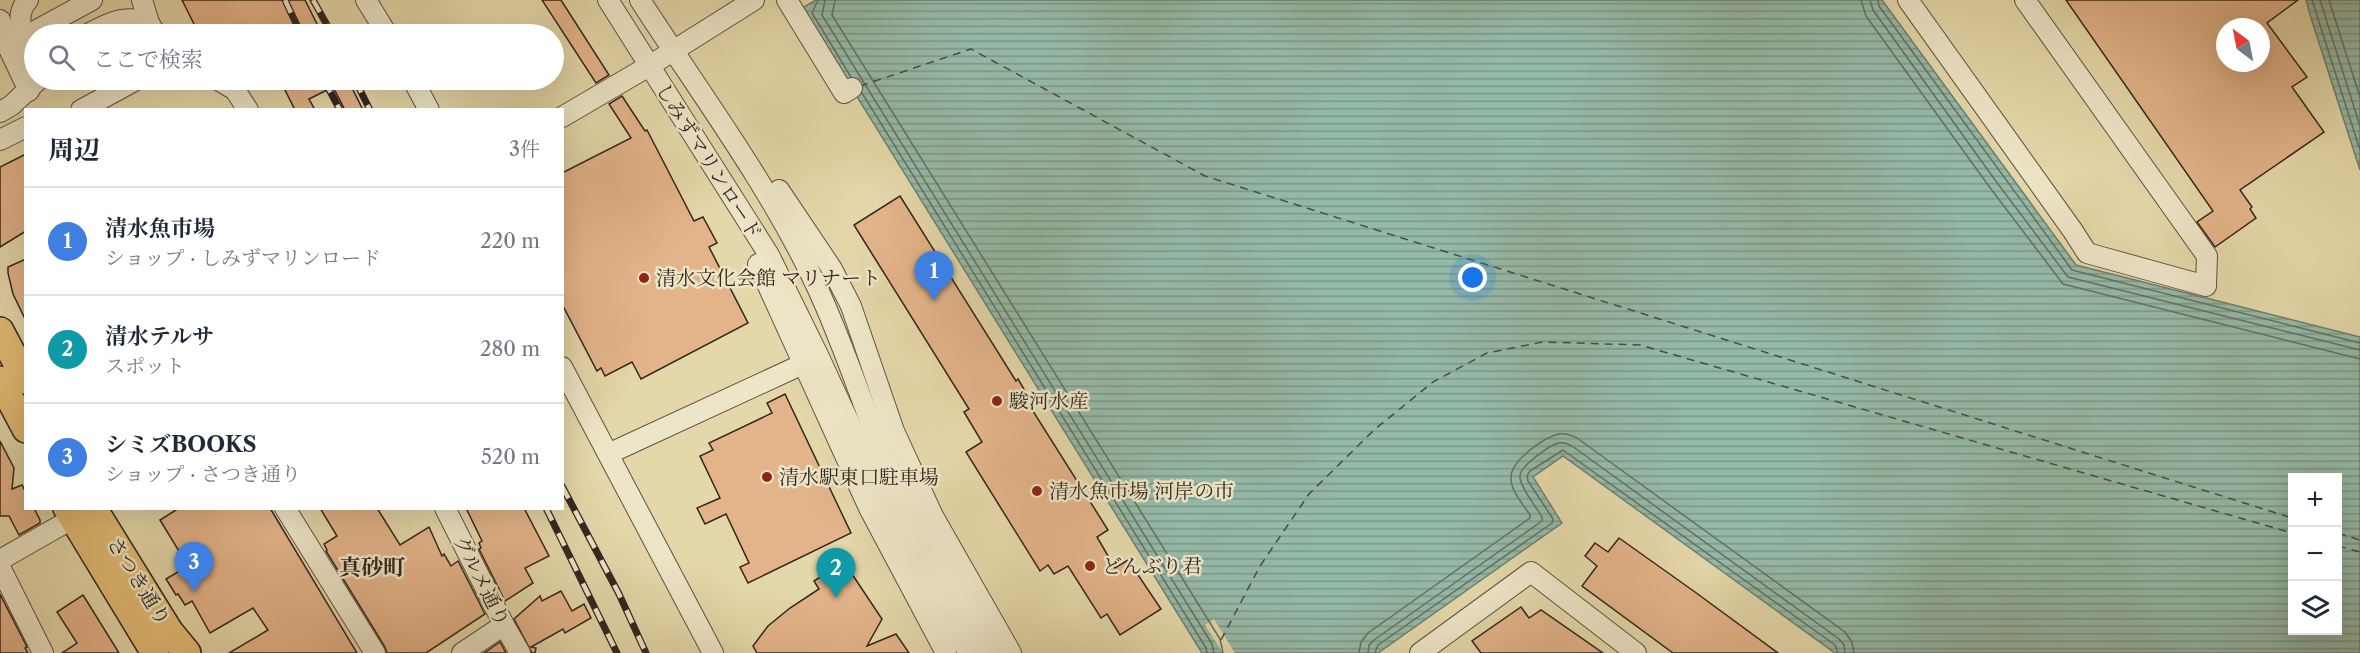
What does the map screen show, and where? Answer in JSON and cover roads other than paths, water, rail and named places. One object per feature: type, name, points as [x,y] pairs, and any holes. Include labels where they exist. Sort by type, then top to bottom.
[{"type":"highway","points":[[0,331],[24,376]]},
{"type":"highway","points":[[0,380],[24,425]]},
{"type":"highway","name":"さつき通り","points":[[81,511],[155,653]]},
{"type":"highway","name":"さつき通り","points":[[81,511],[187,653]]},
{"type":"street","points":[[24,38],[20,17],[23,4],[28,0]]},
{"type":"street","points":[[49,24],[92,0]]},
{"type":"street","points":[[142,0],[150,24]]},
{"type":"street","points":[[366,0],[381,24]]},
{"type":"street","name":"しみずマリンロード","points":[[608,0],[769,255],[811,361]]},
{"type":"street","name":"しみずマリンロード","points":[[640,0],[783,219],[817,287],[884,455],[908,508],[955,596],[991,653]]},
{"type":"street","points":[[564,116],[754,0]]},
{"type":"street","points":[[787,0],[844,93],[852,88]]},
{"type":"street","points":[[1908,0],[2087,253],[2206,286],[2206,256],[2025,0]]},
{"type":"street","points":[[110,24],[121,19],[132,18],[143,24]]},
{"type":"street","points":[[0,20],[9,49],[24,71]]},
{"type":"street","points":[[0,112],[28,90]]},
{"type":"street","points":[[85,108],[118,90]]},
{"type":"street","points":[[235,90],[247,108]]},
{"type":"street","points":[[418,90],[428,108]]},
{"type":"street","points":[[0,140],[24,128]]},
{"type":"street","points":[[724,130],[776,186],[832,269],[850,306],[894,431],[933,516],[1011,653]]},
{"type":"street","points":[[608,454],[811,361]]},
{"type":"street","points":[[811,361],[869,508],[946,653]]},
{"type":"street","points":[[811,361],[938,603],[969,653]]},
{"type":"street","points":[[564,371],[713,653]]},
{"type":"street","points":[[286,510],[375,653]]},
{"type":"street","name":"グルメ通り","points":[[446,510],[520,653]]},
{"type":"street","points":[[0,560],[81,511]]},
{"type":"street","points":[[0,567],[43,653]]},
{"type":"street","points":[[1420,653],[1531,572],[1636,653]]},
{"type":"street","points":[[462,653],[504,625]]},
{"type":"water","points":[[816,0],[1882,0],[2076,265],[2360,337],[2360,653],[1835,653],[1563,456],[1533,477],[1562,523],[1378,653],[1202,653],[802,8]]},
{"type":"water","points":[[2306,0],[2360,0],[2360,170],[2311,18]]},
{"type":"railway","points":[[285,0],[296,24]]},
{"type":"railway","points":[[313,0],[326,24]]},
{"type":"railway","points":[[329,90],[339,108]]},
{"type":"railway","points":[[360,90],[369,108]]},
{"type":"railway","points":[[564,490],[619,594],[646,653]]},
{"type":"railway","points":[[547,510],[617,653]]},
{"type":"place","name":"清水文化会館 マリナート","points":[[644,278]]},
{"type":"place","name":"清水魚市場","points":[[934,301]]},
{"type":"place","name":"駿河水産","points":[[997,401]]},
{"type":"place","name":"清水駅東口駐車場","points":[[767,477]]},
{"type":"place","name":"清水魚市場 河岸の市","points":[[1037,491]]},
{"type":"place","name":"どんぶり君","points":[[1090,566]]},
{"type":"place","name":"シミズBOOKS","points":[[194,592]]},
{"type":"place","name":"清水テルサ","points":[[836,598]]},
{"type":"district","name":"真砂町","points":[[372,567]]}]
